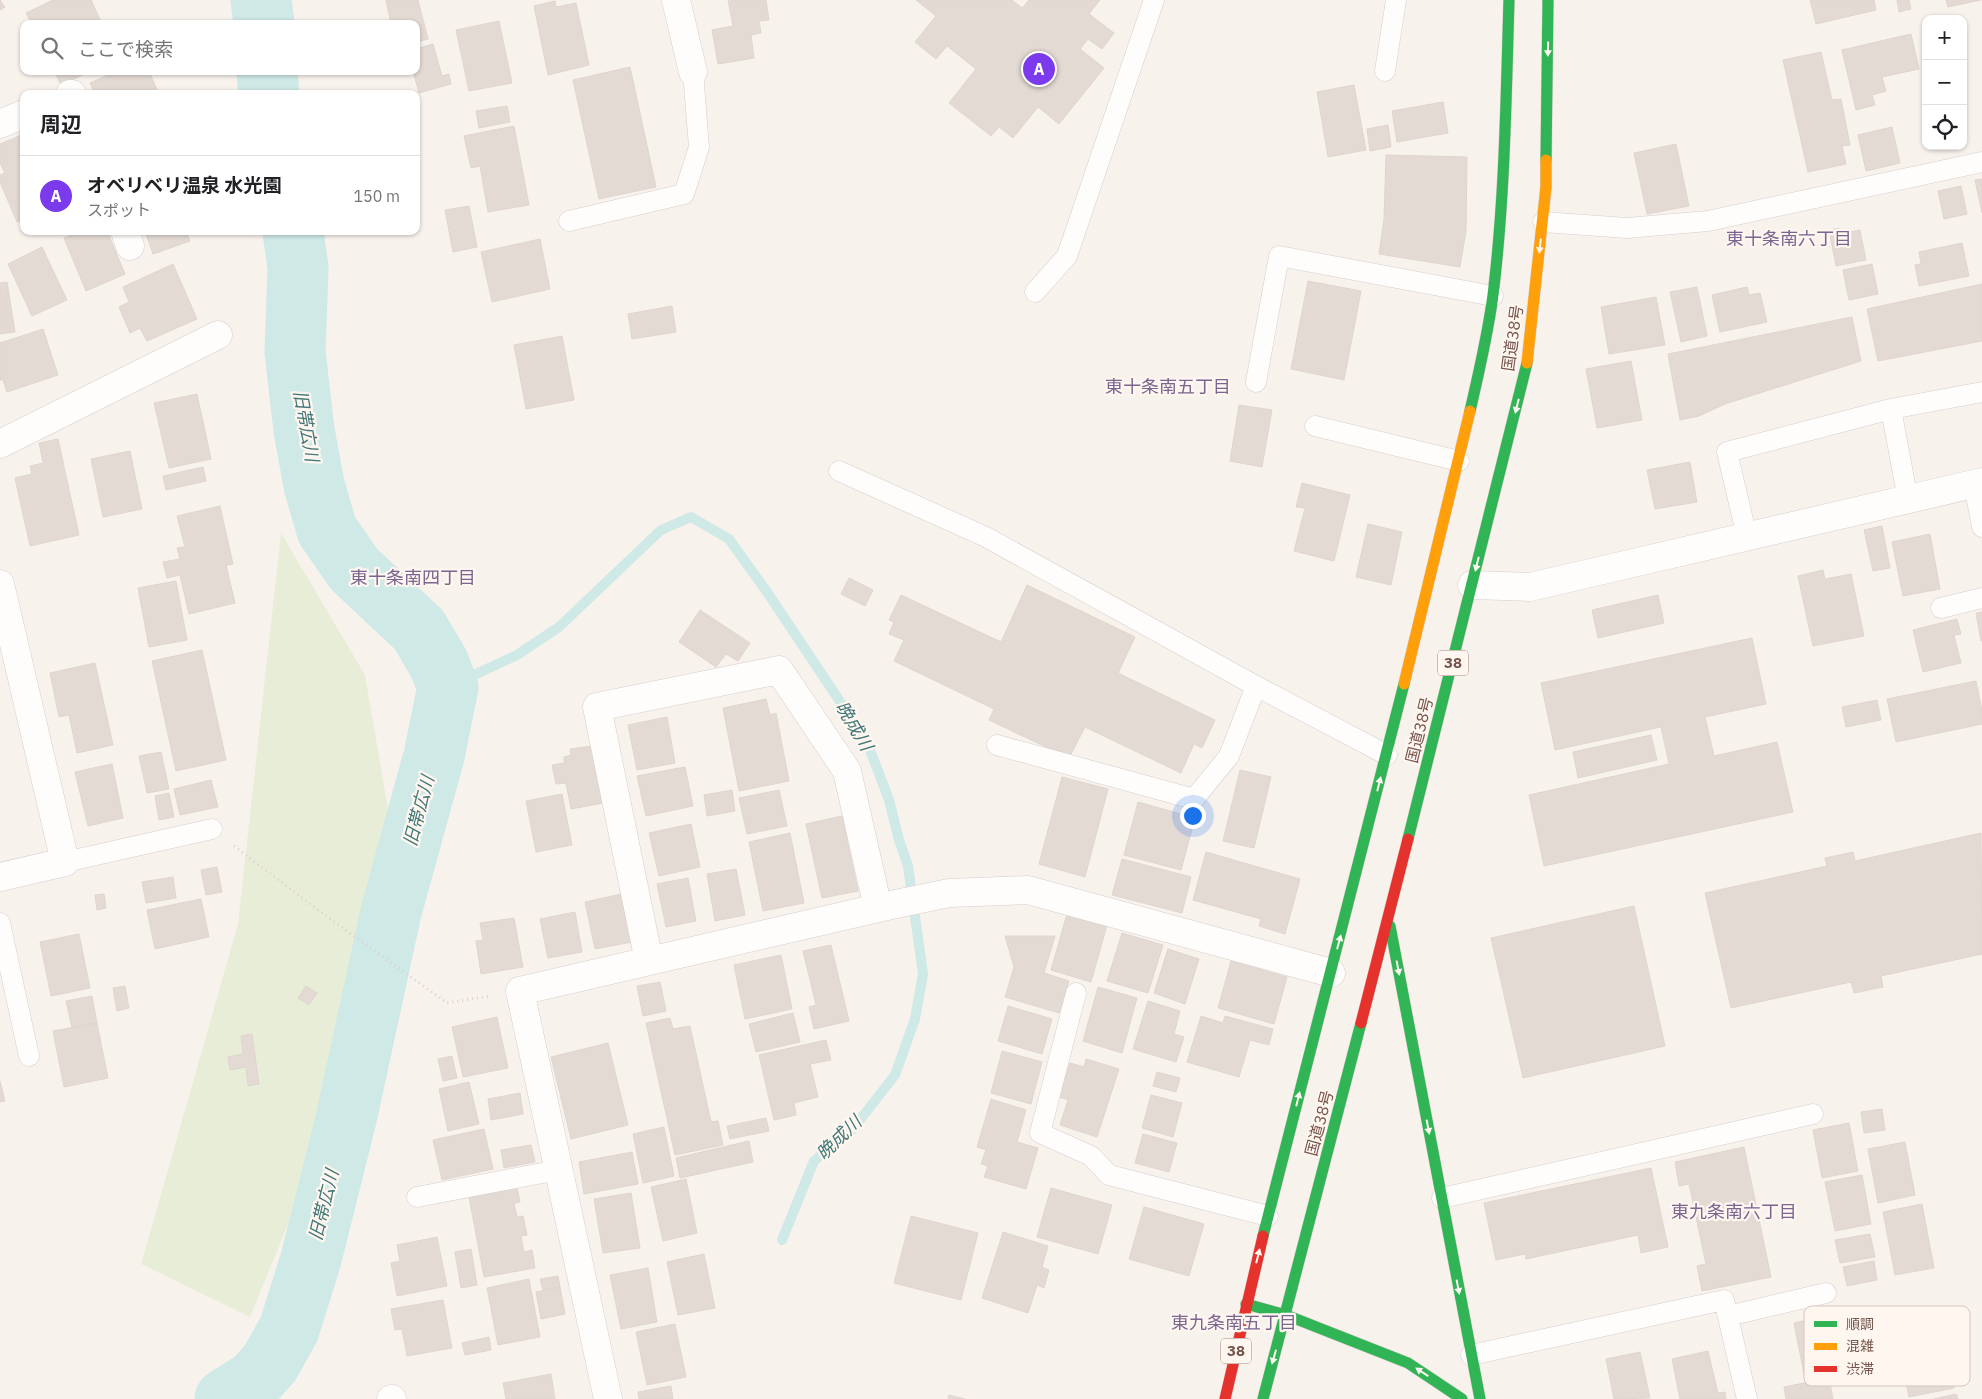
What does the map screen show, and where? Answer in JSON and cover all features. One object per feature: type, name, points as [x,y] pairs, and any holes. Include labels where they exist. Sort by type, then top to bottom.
[{"type":"highway","name":"国道38号","points":[[1225,1399],[1268,1216],[1387,755],[1484,352],[1502,197],[1509,0]]},
{"type":"highway","name":"国道38号","points":[[1263,1399],[1388,920],[1527,365],[1546,187],[1548,0]]},
{"type":"highway","points":[[1388,920],[1480,1399]]},
{"type":"highway","points":[[1246,1304],[1286,1315],[1408,1363],[1462,1399]]},
{"type":"street","points":[[676,0],[693,72]]},
{"type":"street","points":[[0,124],[20,116]]},
{"type":"street","points":[[0,444],[218,335]]},
{"type":"street","points":[[1472,585],[1530,587],[1978,483]]},
{"type":"street","points":[[0,584],[65,862],[0,877]]},
{"type":"street","points":[[649,962],[597,707],[779,670],[847,770],[885,906]]},
{"type":"street","points":[[608,1399],[520,991],[948,893],[1028,890],[1330,972]]},
{"type":"lane","points":[[1035,292],[1067,256],[1154,0]]},
{"type":"lane","points":[[1386,71],[1396,0]]},
{"type":"lane","points":[[568,221],[684,194],[699,147],[693,72]]},
{"type":"lane","points":[[1543,222],[1627,228],[1708,220],[1982,162]]},
{"type":"lane","points":[[1256,382],[1279,256],[1492,296]]},
{"type":"lane","points":[[1746,537],[1727,452],[1891,409],[1982,392]]},
{"type":"lane","points":[[1891,409],[1908,500]]},
{"type":"lane","points":[[1315,426],[1459,461]]},
{"type":"lane","points":[[839,471],[986,537],[1256,686],[1387,755]]},
{"type":"lane","points":[[1978,483],[1982,527]]},
{"type":"lane","points":[[1940,608],[1982,598]]},
{"type":"lane","points":[[997,745],[1194,799],[1229,756],[1256,686]]},
{"type":"lane","points":[[65,862],[212,829]]},
{"type":"lane","points":[[0,923],[29,1056]]},
{"type":"lane","points":[[1076,993],[1040,1133],[1091,1156],[1109,1175],[1268,1216]]},
{"type":"lane","points":[[1442,1198],[1813,1114]]},
{"type":"lane","points":[[417,1197],[558,1170]]},
{"type":"lane","points":[[1728,1316],[1826,1293]]},
{"type":"lane","points":[[1471,1355],[1724,1300],[1747,1399]]},
{"type":"path","points":[[212,829],[318,910],[446,1003],[520,991]]},
{"type":"green space","points":[[281,533],[365,675],[389,815],[293,1212],[250,1317],[141,1264],[238,924]]},
{"type":"building","points":[[0,0],[5,7],[0,10]]},
{"type":"building","points":[[53,0],[91,0],[100,20],[30,20],[26,13]]},
{"type":"building","points":[[386,0],[418,0],[428,39],[420,41],[420,20],[390,20]]},
{"type":"building","points":[[728,0],[766,0],[769,20],[759,21],[761,33],[751,35],[754,58],[718,64],[712,30],[733,26]]},
{"type":"building","points":[[916,0],[1012,0],[1022,8],[1029,0],[1100,0],[1089,14],[1114,33],[1102,49],[1088,39],[1080,49],[1104,68],[1059,124],[1038,107],[1013,138],[999,127],[991,136],[949,103],[976,69],[947,46],[936,59],[915,42],[936,16]]},
{"type":"building","points":[[1810,0],[1874,0],[1876,10],[1816,24]]},
{"type":"building","points":[[1897,0],[1909,0],[1911,9],[1899,12]]},
{"type":"building","points":[[1946,0],[1981,0],[1948,7]]},
{"type":"building","points":[[555,1],[556,7],[576,3],[589,65],[548,75],[534,6]]},
{"type":"building","points":[[499,21],[512,83],[469,91],[456,30]]},
{"type":"building","points":[[1911,34],[1919,69],[1882,77],[1886,91],[1872,95],[1875,105],[1856,110],[1842,50]]},
{"type":"building","points":[[433,44],[442,76],[449,74],[451,84],[420,93],[414,75],[420,75],[420,48]]},
{"type":"building","points":[[1821,52],[1832,100],[1841,99],[1850,145],[1842,146],[1846,164],[1808,172],[1783,60]]},
{"type":"building","points":[[630,67],[656,187],[599,199],[573,80]]},
{"type":"building","points":[[56,75],[82,75],[61,85]]},
{"type":"building","points":[[108,75],[151,75],[157,90],[93,90],[90,83]]},
{"type":"building","points":[[1354,85],[1366,150],[1328,157],[1317,92]]},
{"type":"building","points":[[1443,102],[1448,133],[1397,142],[1392,111]]},
{"type":"building","points":[[507,106],[510,122],[479,128],[476,111]]},
{"type":"building","points":[[1388,125],[1391,147],[1370,151],[1367,129]]},
{"type":"building","points":[[514,126],[529,205],[488,212],[480,166],[471,168],[464,136]]},
{"type":"building","points":[[1892,127],[1900,163],[1866,171],[1858,135]]},
{"type":"building","points":[[20,136],[20,221],[17,222],[0,182],[0,175],[5,173],[0,163],[0,144]]},
{"type":"building","points":[[1676,144],[1689,206],[1647,214],[1634,153]]},
{"type":"building","points":[[1386,155],[1467,157],[1466,231],[1460,267],[1379,254],[1384,219]]},
{"type":"building","points":[[1982,179],[1982,213],[1975,180]]},
{"type":"building","points":[[1961,186],[1967,214],[1944,219],[1938,191]]},
{"type":"building","points":[[469,206],[477,247],[453,252],[445,210]]},
{"type":"building","points":[[1839,228],[1840,234],[1860,230],[1866,260],[1836,266],[1829,230]]},
{"type":"building","points":[[71,235],[109,235],[125,274],[86,291],[64,238]]},
{"type":"building","points":[[146,235],[188,235],[190,241],[153,254]]},
{"type":"building","points":[[540,239],[550,289],[492,302],[481,252]]},
{"type":"building","points":[[1962,243],[1969,276],[1919,286],[1915,265],[1921,264],[1919,252]]},
{"type":"building","points":[[42,247],[67,300],[32,316],[8,264]]},
{"type":"building","points":[[173,264],[197,319],[147,341],[140,328],[130,333],[119,307],[129,302],[123,287]]},
{"type":"building","points":[[1872,264],[1878,294],[1849,300],[1843,270]]},
{"type":"building","points":[[1308,281],[1361,291],[1344,380],[1291,369]]},
{"type":"building","points":[[7,282],[15,332],[0,334],[0,283]]},
{"type":"building","points":[[1982,284],[1982,341],[1878,361],[1867,309]]},
{"type":"building","points":[[1697,287],[1707,336],[1681,342],[1670,292]]},
{"type":"building","points":[[1747,287],[1749,295],[1760,293],[1767,322],[1720,332],[1712,295]]},
{"type":"building","points":[[1656,297],[1665,345],[1609,354],[1601,307]]},
{"type":"building","points":[[672,306],[676,332],[632,339],[628,314]]},
{"type":"building","points":[[1852,317],[1861,361],[1725,404],[1699,416],[1680,420],[1668,354]]},
{"type":"building","points":[[43,329],[58,375],[7,392],[3,380],[0,380],[0,343]]},
{"type":"building","points":[[562,336],[574,400],[526,409],[514,345]]},
{"type":"building","points":[[1631,361],[1642,420],[1597,428],[1586,369]]},
{"type":"building","points":[[197,394],[211,459],[169,468],[154,403]]},
{"type":"building","points":[[1239,405],[1272,410],[1262,467],[1230,461]]},
{"type":"building","points":[[58,439],[79,535],[30,546],[15,478],[32,474],[30,466],[43,463],[39,443]]},
{"type":"building","points":[[130,451],[142,509],[103,517],[91,459]]},
{"type":"building","points":[[1690,462],[1697,502],[1655,509],[1647,470]]},
{"type":"building","points":[[203,467],[206,481],[166,490],[163,476]]},
{"type":"building","points":[[1302,483],[1350,495],[1334,561],[1294,551],[1305,508],[1296,507]]},
{"type":"building","points":[[220,506],[233,564],[226,565],[235,603],[189,614],[180,575],[167,578],[163,562],[180,559],[177,548],[185,547],[177,516]]},
{"type":"building","points":[[1368,524],[1402,532],[1391,585],[1356,577]]},
{"type":"building","points":[[1882,526],[1890,568],[1873,571],[1864,530]]},
{"type":"building","points":[[1930,534],[1940,589],[1903,596],[1892,542]]},
{"type":"building","points":[[1823,570],[1825,579],[1851,574],[1864,636],[1813,646],[1798,576]]},
{"type":"building","points":[[849,578],[873,590],[865,606],[841,594]]},
{"type":"building","points":[[176,581],[187,640],[149,647],[138,588]]},
{"type":"building","points":[[1027,585],[1135,637],[1118,673],[1215,720],[1202,748],[1194,744],[1181,773],[1085,727],[1069,758],[989,720],[994,709],[894,661],[904,640],[889,634],[894,622],[889,620],[901,595],[1001,642]]},
{"type":"building","points":[[1658,595],[1664,623],[1598,638],[1592,610]]},
{"type":"building","points":[[700,610],[750,643],[738,661],[726,654],[716,667],[679,642]]},
{"type":"building","points":[[1982,612],[1982,641],[1981,641],[1976,613]]},
{"type":"building","points":[[1957,619],[1961,634],[1954,635],[1961,663],[1923,672],[1913,630]]},
{"type":"building","points":[[1752,638],[1766,704],[1705,717],[1714,756],[1777,742],[1793,812],[1544,866],[1529,795],[1669,764],[1661,727],[1555,750],[1541,683]]},
{"type":"building","points":[[202,650],[226,760],[176,771],[152,661]]},
{"type":"building","points":[[95,663],[113,745],[77,753],[69,715],[59,717],[50,673]]},
{"type":"building","points":[[1976,681],[1982,711],[1982,724],[1896,742],[1887,699]]},
{"type":"building","points":[[766,699],[770,715],[776,713],[789,781],[739,791],[723,708]]},
{"type":"building","points":[[1877,700],[1881,720],[1846,727],[1842,707]]},
{"type":"building","points":[[667,717],[675,763],[637,770],[628,725]]},
{"type":"building","points":[[1651,735],[1657,760],[1578,778],[1573,752]]},
{"type":"building","points":[[593,746],[603,803],[571,809],[566,783],[556,784],[552,765],[564,763],[564,757],[571,755],[570,749]]},
{"type":"building","points":[[161,752],[169,789],[147,793],[139,756]]},
{"type":"building","points":[[112,764],[123,818],[88,826],[75,772]]},
{"type":"building","points":[[685,767],[693,806],[646,816],[637,776]]},
{"type":"building","points":[[1240,770],[1271,777],[1254,848],[1223,841]]},
{"type":"building","points":[[1062,777],[1108,789],[1085,877],[1039,864]]},
{"type":"building","points":[[211,780],[218,807],[180,815],[174,789]]},
{"type":"building","points":[[732,790],[735,811],[707,816],[704,795]]},
{"type":"building","points":[[779,790],[787,826],[747,834],[739,798]]},
{"type":"building","points":[[169,793],[174,817],[159,820],[155,796]]},
{"type":"building","points":[[562,794],[572,845],[536,852],[526,801]]},
{"type":"building","points":[[1138,802],[1195,818],[1181,870],[1124,855]]},
{"type":"building","points":[[842,816],[858,891],[822,898],[806,824]]},
{"type":"building","points":[[691,824],[700,867],[659,876],[649,833]]},
{"type":"building","points":[[790,833],[804,903],[763,911],[749,842]]},
{"type":"building","points":[[1981,833],[1982,954],[1881,976],[1883,987],[1854,993],[1851,982],[1731,1008],[1705,893],[1827,866],[1825,858],[1853,852],[1855,861]]},
{"type":"building","points":[[1206,852],[1300,879],[1285,934],[1259,926],[1261,919],[1193,900]]},
{"type":"building","points":[[1122,859],[1191,877],[1182,913],[1112,895]]},
{"type":"building","points":[[217,867],[222,892],[206,895],[201,870]]},
{"type":"building","points":[[736,869],[745,915],[715,921],[707,874]]},
{"type":"building","points":[[173,877],[176,898],[146,903],[142,882]]},
{"type":"building","points":[[688,878],[696,921],[666,927],[657,884]]},
{"type":"building","points":[[104,894],[106,908],[97,910],[95,895]]},
{"type":"building","points":[[621,894],[632,942],[595,949],[585,902]]},
{"type":"building","points":[[201,899],[209,937],[155,949],[147,910]]},
{"type":"building","points":[[1634,906],[1665,1046],[1523,1078],[1491,938]]},
{"type":"building","points":[[575,912],[582,952],[548,958],[540,919]]},
{"type":"building","points":[[1067,914],[1107,925],[1091,982],[1051,970]]},
{"type":"building","points":[[514,918],[523,967],[481,974],[476,941],[483,940],[480,923]]},
{"type":"building","points":[[1122,933],[1163,945],[1148,993],[1107,981]]},
{"type":"building","points":[[79,934],[90,988],[51,996],[40,942]]},
{"type":"building","points":[[1005,936],[1055,936],[1044,973],[1069,981],[1059,1013],[1005,997],[1014,967]]},
{"type":"building","points":[[831,945],[849,1021],[814,1029],[809,1007],[816,1005],[803,951]]},
{"type":"building","points":[[1168,949],[1199,959],[1185,1004],[1154,993]]},
{"type":"building","points":[[781,955],[792,1009],[745,1019],[734,965]]},
{"type":"building","points":[[1231,961],[1287,977],[1274,1024],[1218,1008]]},
{"type":"building","points":[[660,982],[666,1011],[643,1016],[637,986]]},
{"type":"building","points":[[125,986],[129,1008],[117,1011],[113,988]]},
{"type":"building","points":[[306,986],[317,993],[309,1005],[298,998]]},
{"type":"building","points":[[1098,987],[1137,998],[1122,1053],[1083,1041]]},
{"type":"building","points":[[92,996],[97,1023],[72,1028],[66,1001]]},
{"type":"building","points":[[1148,1001],[1180,1011],[1174,1034],[1184,1037],[1176,1062],[1133,1049]]},
{"type":"building","points":[[1008,1006],[1052,1019],[1042,1054],[998,1041]]},
{"type":"building","points":[[793,1013],[800,1042],[756,1052],[749,1024]]},
{"type":"building","points":[[1201,1016],[1223,1023],[1225,1016],[1273,1029],[1269,1045],[1250,1040],[1239,1077],[1187,1062]]},
{"type":"building","points":[[497,1017],[508,1068],[463,1077],[452,1027]]},
{"type":"building","points":[[670,1018],[673,1029],[690,1026],[711,1122],[718,1121],[723,1145],[675,1155],[646,1023]]},
{"type":"building","points":[[97,1023],[108,1078],[64,1087],[53,1031]]},
{"type":"building","points":[[252,1034],[259,1084],[248,1086],[246,1067],[230,1070],[228,1057],[243,1054],[241,1036]]},
{"type":"building","points":[[826,1040],[831,1060],[810,1064],[818,1097],[794,1103],[796,1115],[774,1120],[759,1055]]},
{"type":"building","points":[[608,1043],[628,1125],[571,1139],[551,1057]]},
{"type":"building","points":[[1002,1051],[1042,1062],[1031,1104],[991,1093]]},
{"type":"building","points":[[452,1056],[457,1078],[443,1081],[438,1059]]},
{"type":"building","points":[[1086,1059],[1119,1069],[1097,1137],[1060,1125],[1068,1100],[1059,1097],[1070,1063],[1084,1067]]},
{"type":"building","points":[[1157,1072],[1180,1078],[1176,1092],[1153,1086]]},
{"type":"building","points":[[0,1081],[5,1101],[0,1102]]},
{"type":"building","points":[[469,1082],[479,1124],[448,1131],[439,1089]]},
{"type":"building","points":[[520,1093],[523,1114],[491,1120],[488,1099]]},
{"type":"building","points":[[1151,1095],[1182,1103],[1173,1137],[1142,1128]]},
{"type":"building","points":[[991,1099],[1026,1110],[1017,1142],[1038,1148],[1026,1189],[984,1177],[988,1166],[981,1164],[986,1150],[977,1147]]},
{"type":"building","points":[[1882,1109],[1885,1130],[1864,1133],[1861,1112]]},
{"type":"building","points":[[766,1118],[769,1131],[730,1139],[727,1126]]},
{"type":"building","points":[[1849,1123],[1858,1171],[1822,1178],[1813,1130]]},
{"type":"building","points":[[664,1127],[674,1176],[643,1183],[633,1134]]},
{"type":"building","points":[[484,1129],[493,1169],[442,1180],[433,1140]]},
{"type":"building","points":[[1143,1134],[1177,1143],[1169,1172],[1135,1163]]},
{"type":"building","points":[[749,1141],[753,1162],[680,1178],[676,1158]]},
{"type":"building","points":[[1905,1142],[1915,1195],[1878,1203],[1868,1149]]},
{"type":"building","points":[[531,1145],[535,1162],[504,1168],[501,1150]]},
{"type":"building","points":[[1744,1147],[1771,1277],[1702,1291],[1697,1266],[1706,1264],[1689,1184],[1679,1186],[1675,1162]]},
{"type":"building","points":[[632,1152],[638,1184],[584,1194],[579,1162]]},
{"type":"building","points":[[1651,1168],[1668,1247],[1641,1253],[1638,1235],[1526,1259],[1525,1254],[1496,1260],[1484,1203]]},
{"type":"building","points":[[1862,1175],[1871,1224],[1835,1231],[1825,1182]]},
{"type":"building","points":[[686,1179],[697,1233],[663,1241],[651,1187]]},
{"type":"building","points":[[517,1187],[520,1202],[514,1203],[517,1217],[523,1216],[527,1235],[521,1236],[524,1252],[532,1250],[535,1268],[484,1277],[469,1197]]},
{"type":"building","points":[[1051,1188],[1112,1205],[1098,1254],[1037,1237]]},
{"type":"building","points":[[631,1193],[640,1248],[603,1253],[594,1199]]},
{"type":"building","points":[[1922,1204],[1934,1268],[1895,1275],[1883,1212]]},
{"type":"building","points":[[1144,1207],[1204,1224],[1189,1276],[1129,1259]]},
{"type":"building","points":[[911,1216],[978,1233],[961,1300],[894,1283]]},
{"type":"building","points":[[1003,1232],[1048,1246],[1042,1267],[1049,1270],[1044,1288],[1037,1285],[1028,1313],[982,1298]]},
{"type":"building","points":[[1870,1234],[1875,1257],[1840,1263],[1835,1240]]},
{"type":"building","points":[[437,1237],[447,1286],[397,1296],[391,1263],[400,1261],[397,1245]]},
{"type":"building","points":[[471,1249],[477,1285],[461,1288],[455,1252]]},
{"type":"building","points":[[704,1254],[715,1308],[678,1315],[667,1262]]},
{"type":"building","points":[[1874,1261],[1877,1280],[1847,1286],[1843,1267]]},
{"type":"building","points":[[648,1268],[657,1322],[621,1329],[610,1275]]},
{"type":"building","points":[[558,1276],[560,1287],[543,1290],[540,1279]]},
{"type":"building","points":[[529,1279],[540,1337],[498,1345],[487,1288]]},
{"type":"building","points":[[560,1287],[565,1314],[541,1319],[536,1292]]},
{"type":"building","points":[[443,1300],[452,1348],[407,1356],[402,1329],[395,1330],[391,1309]]},
{"type":"building","points":[[1804,1321],[1804,1374],[1794,1323]]},
{"type":"building","points":[[675,1324],[686,1377],[647,1385],[636,1332]]},
{"type":"building","points":[[489,1337],[491,1350],[465,1355],[462,1343]]},
{"type":"building","points":[[1708,1351],[1718,1393],[1725,1392],[1726,1399],[1680,1399],[1672,1359]]},
{"type":"building","points":[[1640,1352],[1650,1398],[1614,1399],[1606,1359]]},
{"type":"building","points":[[551,1374],[555,1399],[506,1399],[503,1383]]},
{"type":"building","points":[[1804,1383],[1804,1386],[1831,1386],[1833,1399],[1786,1399],[1784,1387]]},
{"type":"building","points":[[671,1386],[673,1399],[639,1399],[638,1392]]},
{"type":"building","points":[[1907,1386],[1954,1386],[1954,1388],[1909,1397]]},
{"type":"building","points":[[1956,1394],[1958,1399],[1934,1399]]},
{"type":"building","points":[[949,1395],[965,1399],[948,1399]]},
{"type":"waterway","name":"旧帯広川","points":[[261,0],[264,20]]},
{"type":"waterway","name":"旧帯広川","points":[[267,75],[269,90]]},
{"type":"waterway","name":"旧帯広川","points":[[225,1399],[255,1380],[270,1363],[289,1329],[311,1259],[346,1119],[391,912],[434,756],[448,687],[439,664],[419,630],[354,569],[327,530],[314,485],[304,430],[295,352],[298,268],[294,235]]},
{"type":"waterway","name":"晩成川","points":[[448,687],[517,655],[559,627],[661,530],[691,517],[729,539],[767,592],[867,742],[889,800],[908,866],[923,974],[915,1019],[895,1075],[852,1130],[814,1161],[782,1240]]},
{"type":"traffic: fast","points":[[1470,411],[1489,324],[1497,258],[1504,148],[1509,0]]},
{"type":"traffic: fast","points":[[1546,160],[1548,0]]},
{"type":"traffic: fast","points":[[1408,839],[1527,363]]},
{"type":"traffic: fast","points":[[1263,1236],[1404,684]]},
{"type":"traffic: fast","points":[[1390,926],[1480,1399]]},
{"type":"traffic: fast","points":[[1263,1399],[1361,1023]]},
{"type":"traffic: fast","points":[[1246,1304],[1286,1315],[1408,1363],[1462,1399]]},
{"type":"traffic: slow","points":[[1527,363],[1546,187],[1546,160]]},
{"type":"traffic: slow","points":[[1404,684],[1470,411]]},
{"type":"traffic: jam","points":[[1361,1023],[1408,839]]},
{"type":"traffic: jam","points":[[1225,1399],[1263,1236]]},
{"type":"place","name":"オベリベリ温泉 水光園","points":[[1039,69]]},
{"type":"district","name":"東十条南六丁目","points":[[1789,239]]},
{"type":"district","name":"東十条南五丁目","points":[[1168,387]]},
{"type":"district","name":"東十条南四丁目","points":[[413,578]]},
{"type":"district","name":"東九条南六丁目","points":[[1734,1212]]},
{"type":"district","name":"東九条南五丁目","points":[[1234,1323]]}]
